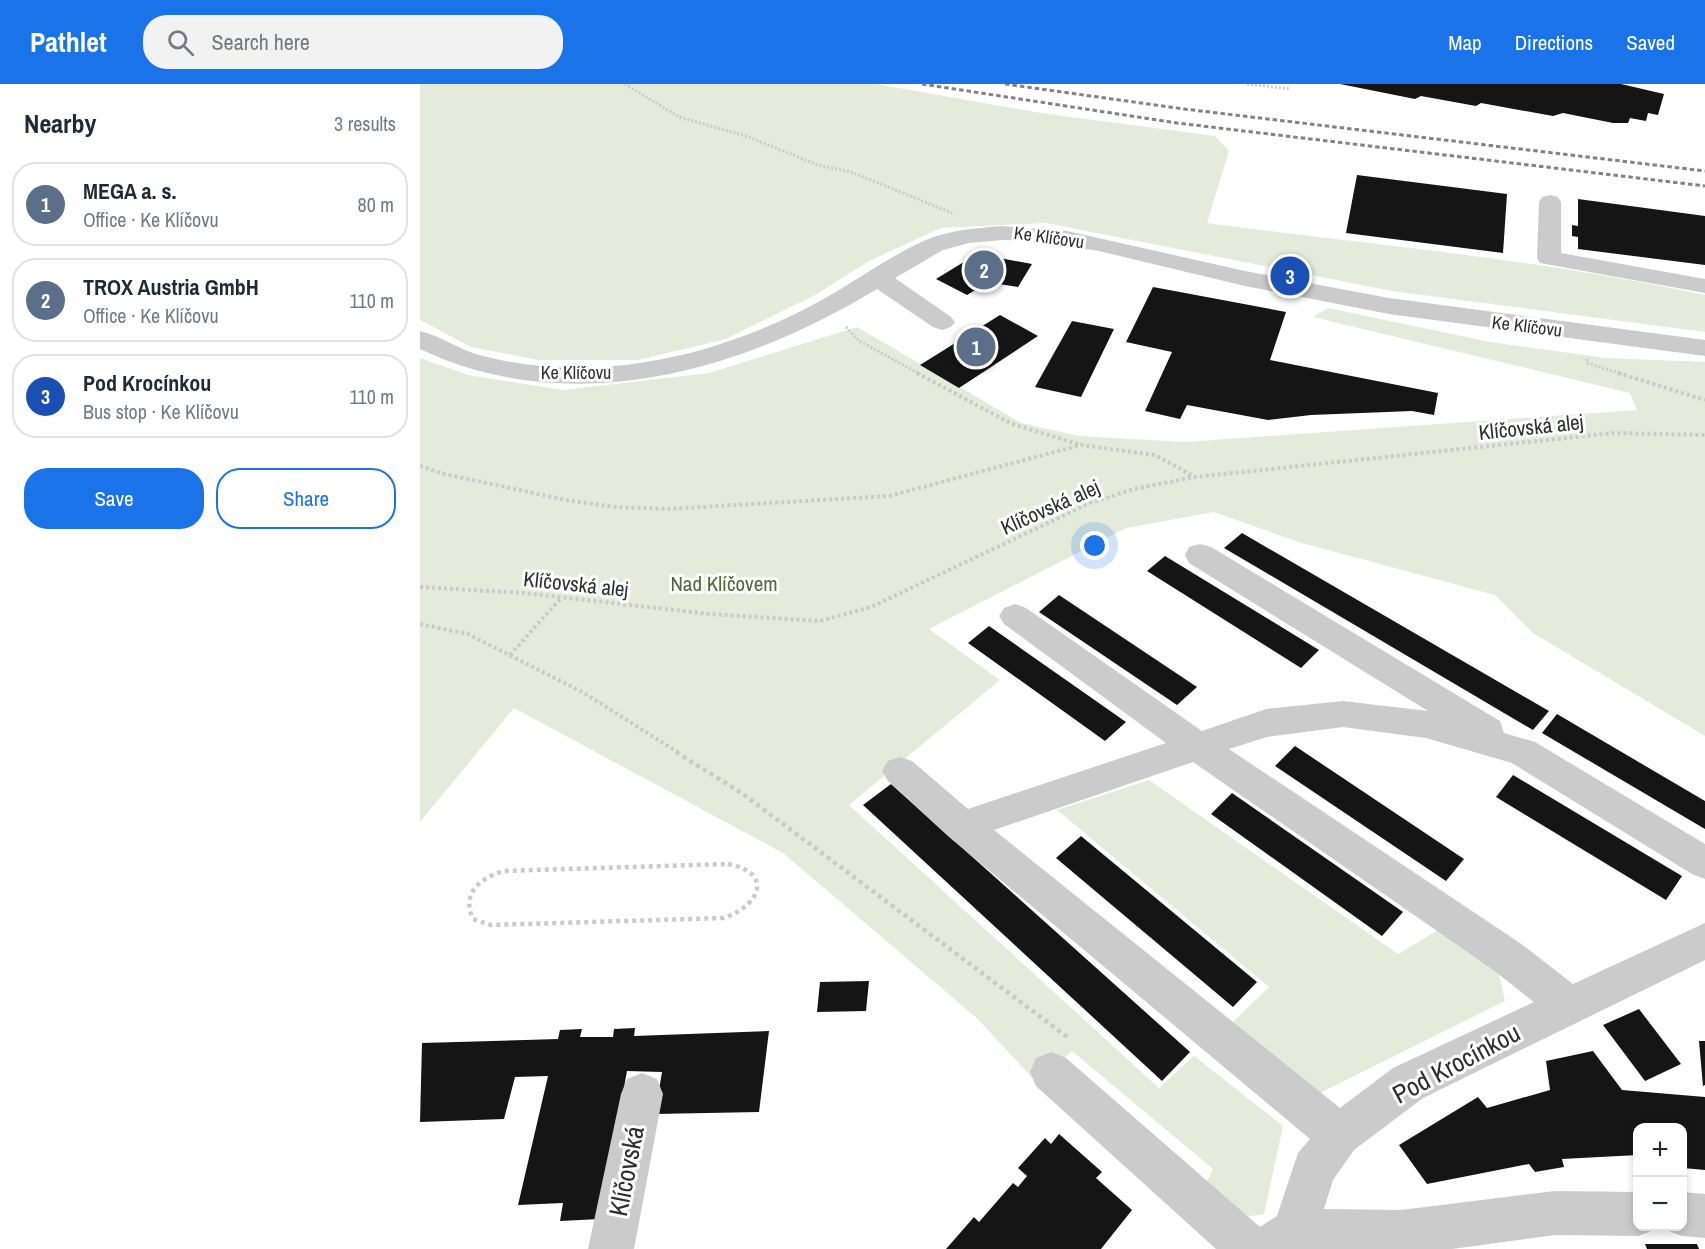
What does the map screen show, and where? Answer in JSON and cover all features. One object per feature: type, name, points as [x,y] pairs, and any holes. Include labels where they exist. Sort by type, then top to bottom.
[{"type":"street","points":[[1550,202],[1549,258],[1705,286]]},
{"type":"street","name":"Ke Klíčovu","points":[[420,339],[474,361],[524,371],[568,375],[623,372],[685,362],[753,343],[793,326],[935,245],[956,238],[999,231],[1023,232],[1081,241],[1198,268],[1388,306],[1705,348]]},
{"type":"street","points":[[878,278],[942,322]]},
{"type":"street","points":[[1200,555],[1705,863]]},
{"type":"street","points":[[1015,616],[1197,746],[1426,900],[1569,1005]]},
{"type":"street","points":[[962,826],[1266,723],[1343,714],[1426,724],[1523,752]]},
{"type":"street","points":[[900,771],[962,826],[1339,1135]]},
{"type":"street","name":"Pod Krocínkou","points":[[1281,1240],[1314,1168],[1339,1135],[1408,1083],[1705,940]]},
{"type":"street","points":[[1051,1072],[1250,1249]]},
{"type":"street","name":"Klíčovská","points":[[611,1249],[642,1094]]},
{"type":"street","points":[[1281,1240],[1401,1233],[1555,1213],[1633,1214]]},
{"type":"street","points":[[1687,1214],[1705,1216]]},
{"type":"path","points":[[625,84],[679,117],[746,136],[818,165],[851,172],[961,216]]},
{"type":"path","points":[[1247,84],[1291,89]]},
{"type":"path","points":[[842,322],[859,341],[1012,424],[1081,445],[1155,455],[1195,477]]},
{"type":"path","points":[[1587,363],[1705,400]]},
{"type":"path","name":"Klíčovská alej","points":[[420,587],[562,597],[710,614],[820,621],[871,607],[1090,503],[1134,489],[1195,477],[1613,433],[1705,435]]},
{"type":"path","points":[[420,466],[440,473],[566,500],[615,507],[668,509],[889,496],[1081,445]]},
{"type":"path","points":[[510,655],[562,597]]},
{"type":"path","points":[[420,624],[468,634],[584,693],[743,794],[1074,1042],[1051,1072]]},
{"type":"path","points":[[728,864],[747,867],[757,880],[756,897],[744,911],[724,918],[491,925],[473,919],[467,903],[476,885],[493,873],[504,871],[728,864]]},
{"type":"green space","points":[[420,84],[876,84],[1041,113],[1215,136],[1229,151],[1207,223],[1519,262],[1643,282],[1705,295],[1705,332],[1392,291],[1046,223],[941,228],[869,261],[815,295],[726,339],[638,360],[539,360],[471,347],[420,320]]},
{"type":"green space","name":"Nad Klíčovem","points":[[1328,308],[1490,342],[1606,358],[1705,362],[1705,736],[1533,633],[1495,595],[1302,543],[1214,512],[1126,528],[929,629],[1000,680],[849,805],[1159,1088],[1194,1056],[1283,1126],[1264,1214],[1237,1218],[1203,1190],[1213,1169],[1072,1051],[1038,1084],[979,1020],[783,853],[514,708],[420,822],[420,358],[468,375],[563,390],[709,373],[857,327],[1021,423],[1079,436],[1185,442],[1637,410],[1630,393],[1313,317]]},
{"type":"green space","points":[[1149,780],[1398,954],[1438,930],[1498,970],[1505,1001],[1318,1094],[1232,1023],[1269,987],[1057,810]]},
{"type":"building","points":[[1340,84],[1621,84],[1664,94],[1658,115],[1648,113],[1646,121],[1630,118],[1628,123],[1613,123],[1563,113],[1553,116],[1481,103],[1476,106],[1421,96],[1415,99]]},
{"type":"building","points":[[1357,175],[1507,194],[1503,253],[1346,233]]},
{"type":"building","points":[[1578,199],[1705,216],[1705,265],[1578,249],[1578,237],[1572,236],[1572,225],[1578,226]]},
{"type":"building","points":[[984,255],[1032,264],[1018,287],[999,284],[980,287],[967,295],[936,279],[972,257]]},
{"type":"building","points":[[1153,287],[1286,312],[1270,360],[1438,393],[1434,415],[1412,411],[1311,415],[1268,420],[1187,405],[1180,419],[1145,411],[1172,352],[1126,342]]},
{"type":"building","points":[[1000,315],[1038,336],[959,388],[920,365]]},
{"type":"building","points":[[1072,321],[1114,329],[1081,397],[1035,387]]},
{"type":"building","points":[[1242,533],[1549,711],[1533,730],[1224,548]]},
{"type":"building","points":[[1165,556],[1319,650],[1301,668],[1147,571]]},
{"type":"building","points":[[1059,595],[1197,687],[1177,705],[1039,612]]},
{"type":"building","points":[[989,626],[1126,722],[1105,741],[968,643]]},
{"type":"building","points":[[1557,714],[1705,801],[1705,829],[1542,733]]},
{"type":"building","points":[[1295,746],[1464,859],[1446,881],[1275,766]]},
{"type":"building","points":[[1513,775],[1682,876],[1666,900],[1496,797]]},
{"type":"building","points":[[891,784],[1190,1052],[1162,1081],[863,805]]},
{"type":"building","points":[[1232,793],[1403,912],[1382,936],[1211,814]]},
{"type":"building","points":[[1081,836],[1257,982],[1233,1007],[1056,858]]},
{"type":"building","points":[[869,981],[866,1011],[817,1012],[820,982]]},
{"type":"building","points":[[1639,1009],[1681,1064],[1645,1081],[1603,1025]]},
{"type":"building","points":[[635,1028],[634,1036],[769,1031],[759,1112],[655,1114],[662,1072],[627,1071],[600,1219],[560,1221],[563,1203],[518,1205],[548,1076],[515,1077],[504,1119],[420,1122],[422,1043],[558,1039],[560,1030],[582,1029],[580,1037],[613,1037],[614,1029]]},
{"type":"building","points":[[1699,1041],[1705,1041],[1705,1085],[1703,1086]]},
{"type":"building","points":[[1593,1051],[1622,1090],[1705,1097],[1705,1170],[1687,1168],[1687,1123],[1633,1123],[1633,1155],[1562,1159],[1564,1167],[1535,1172],[1529,1164],[1427,1184],[1399,1145],[1478,1097],[1487,1108],[1550,1090],[1546,1061]]},
{"type":"building","points":[[1059,1134],[1102,1172],[1096,1178],[1132,1210],[1101,1249],[946,1249],[974,1217],[979,1222],[1013,1183],[1018,1187],[1027,1176],[1018,1168],[1045,1138],[1051,1144]]},
{"type":"building","points":[[1645,1244],[1697,1244],[1699,1249],[1647,1249]]},
{"type":"railway","points":[[922,84],[1177,123],[1705,186]]},
{"type":"railway","points":[[1005,84],[1184,109],[1705,171]]},
{"type":"place","name":"TROX Austria GmbH","points":[[984,270]]},
{"type":"place","name":"Pod Krocínkou","points":[[1290,276]]},
{"type":"place","name":"MEGA a. s.","points":[[976,347]]}]
